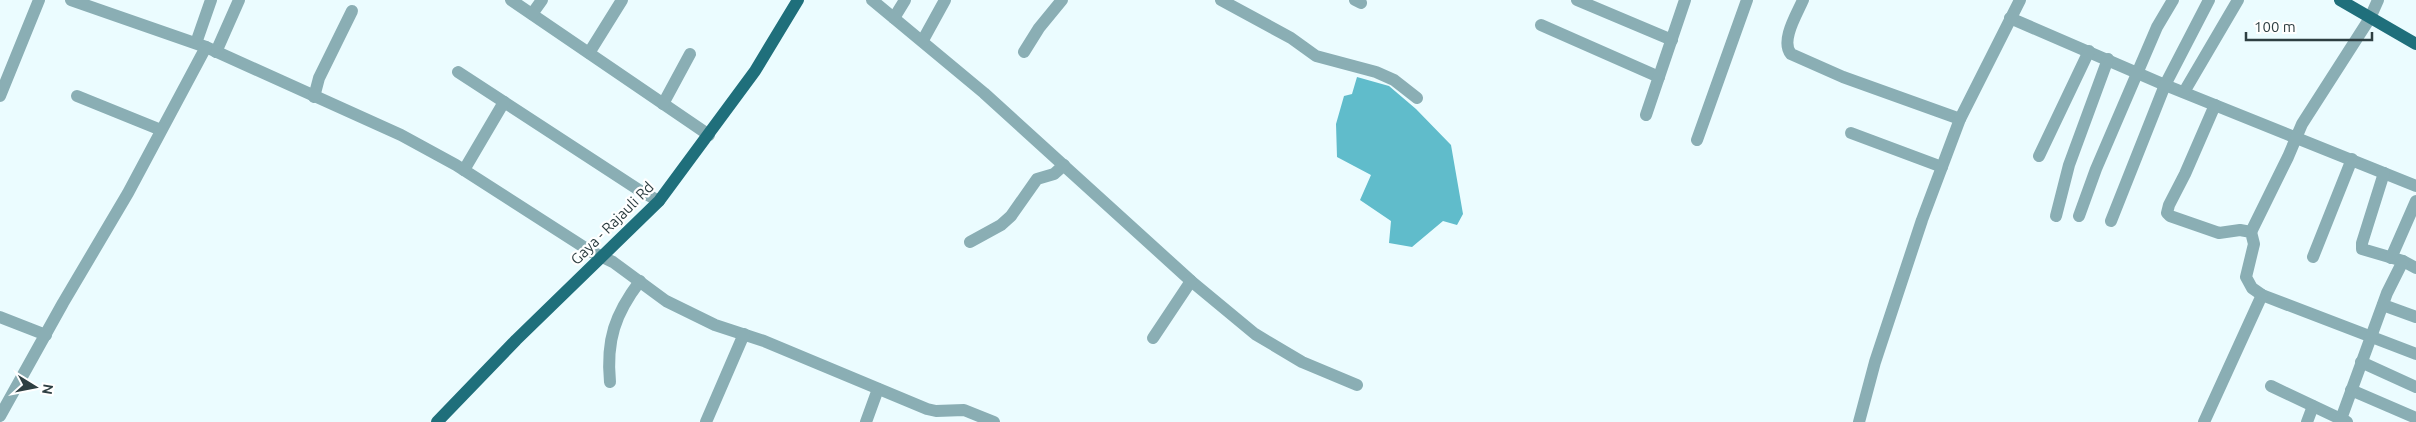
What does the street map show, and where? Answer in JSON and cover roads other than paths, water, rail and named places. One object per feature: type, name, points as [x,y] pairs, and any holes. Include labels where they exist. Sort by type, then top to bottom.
[{"type":"main road","name":"Gaya - Rajauli Rd","points":[[437,422],[516,340],[659,201],[710,135],[755,71],[798,0]]},
{"type":"main road","points":[[2340,0],[2416,44]]},
{"type":"street","points":[[0,96],[40,0]]},
{"type":"street","points":[[71,0],[206,47],[401,135],[464,170],[603,257],[640,281],[666,301],[716,325],[744,334],[927,409],[936,411],[964,410],[994,422]]},
{"type":"street","points":[[206,47],[211,0]]},
{"type":"street","points":[[10,422],[0,417],[206,47],[239,0]]},
{"type":"street","points":[[511,0],[710,135]]},
{"type":"street","points":[[532,14],[542,0]]},
{"type":"street","points":[[589,53],[622,0]]},
{"type":"street","points":[[872,0],[923,40],[1191,281],[1255,334],[1302,362],[1357,385]]},
{"type":"street","points":[[894,18],[905,0]]},
{"type":"street","points":[[923,40],[944,0]]},
{"type":"street","points":[[1024,52],[1039,28],[1062,0]]},
{"type":"street","points":[[1221,0],[1291,38],[1316,56],[1376,72],[1394,80],[1417,98]]},
{"type":"street","points":[[1577,0],[1672,40]]},
{"type":"street","points":[[1646,115],[1685,0]]},
{"type":"street","points":[[1697,140],[1747,0]]},
{"type":"street","points":[[1803,0],[1788,38],[1787,45],[1791,54],[1843,77],[1960,119]]},
{"type":"street","points":[[1859,422],[1875,362],[1922,220],[1960,119],[2020,0]]},
{"type":"street","points":[[2079,216],[2096,169],[2157,27],[2173,0]]},
{"type":"street","points":[[2111,221],[2164,85],[2209,0]]},
{"type":"street","points":[[2184,92],[2238,0]]},
{"type":"street","points":[[2378,0],[2370,18],[2302,124],[2251,232],[2254,244],[2246,277],[2252,288],[2262,295],[2371,335],[2416,354]]},
{"type":"street","points":[[314,96],[322,71],[352,11]]},
{"type":"street","points":[[2010,18],[2108,59],[2164,85],[2297,136],[2416,186]]},
{"type":"street","points":[[1541,25],[1659,77]]},
{"type":"street","points":[[2039,156],[2089,51]]},
{"type":"street","points":[[663,104],[690,54]]},
{"type":"street","points":[[2056,216],[2069,165],[2108,59]]},
{"type":"street","points":[[458,72],[637,189],[659,201]]},
{"type":"street","points":[[77,96],[161,130]]},
{"type":"street","points":[[464,170],[504,102]]},
{"type":"street","points":[[2215,105],[2185,174],[2168,205],[2167,213],[2170,216],[2219,233],[2240,230],[2251,232]]},
{"type":"street","points":[[1851,133],[1942,168]]},
{"type":"street","points":[[2313,257],[2352,159]]},
{"type":"street","points":[[970,242],[1001,225],[1011,216],[1037,179],[1054,174],[1064,165]]},
{"type":"street","points":[[2384,172],[2362,246],[2365,251],[2397,260],[2416,268]]},
{"type":"street","points":[[2272,386],[2344,420],[2350,390],[2383,305],[2416,201]]},
{"type":"street","points":[[610,382],[609,363],[616,320],[623,304],[640,281]]},
{"type":"street","points":[[1153,338],[1191,281]]},
{"type":"street","points":[[2204,422],[2262,295]]},
{"type":"street","points":[[2383,305],[2416,317]]},
{"type":"street","points":[[0,317],[46,336]]},
{"type":"street","points":[[706,422],[744,334]]},
{"type":"street","points":[[2361,362],[2416,387]]},
{"type":"street","points":[[866,422],[878,389]]},
{"type":"street","points":[[2350,390],[2416,418]]},
{"type":"street","points":[[2308,422],[2313,406]]},
{"type":"water","points":[[1357,77],[1389,86],[1416,109],[1451,145],[1463,214],[1457,225],[1443,221],[1412,247],[1389,243],[1391,221],[1360,200],[1371,175],[1337,157],[1336,124],[1344,96],[1352,94]]}]
